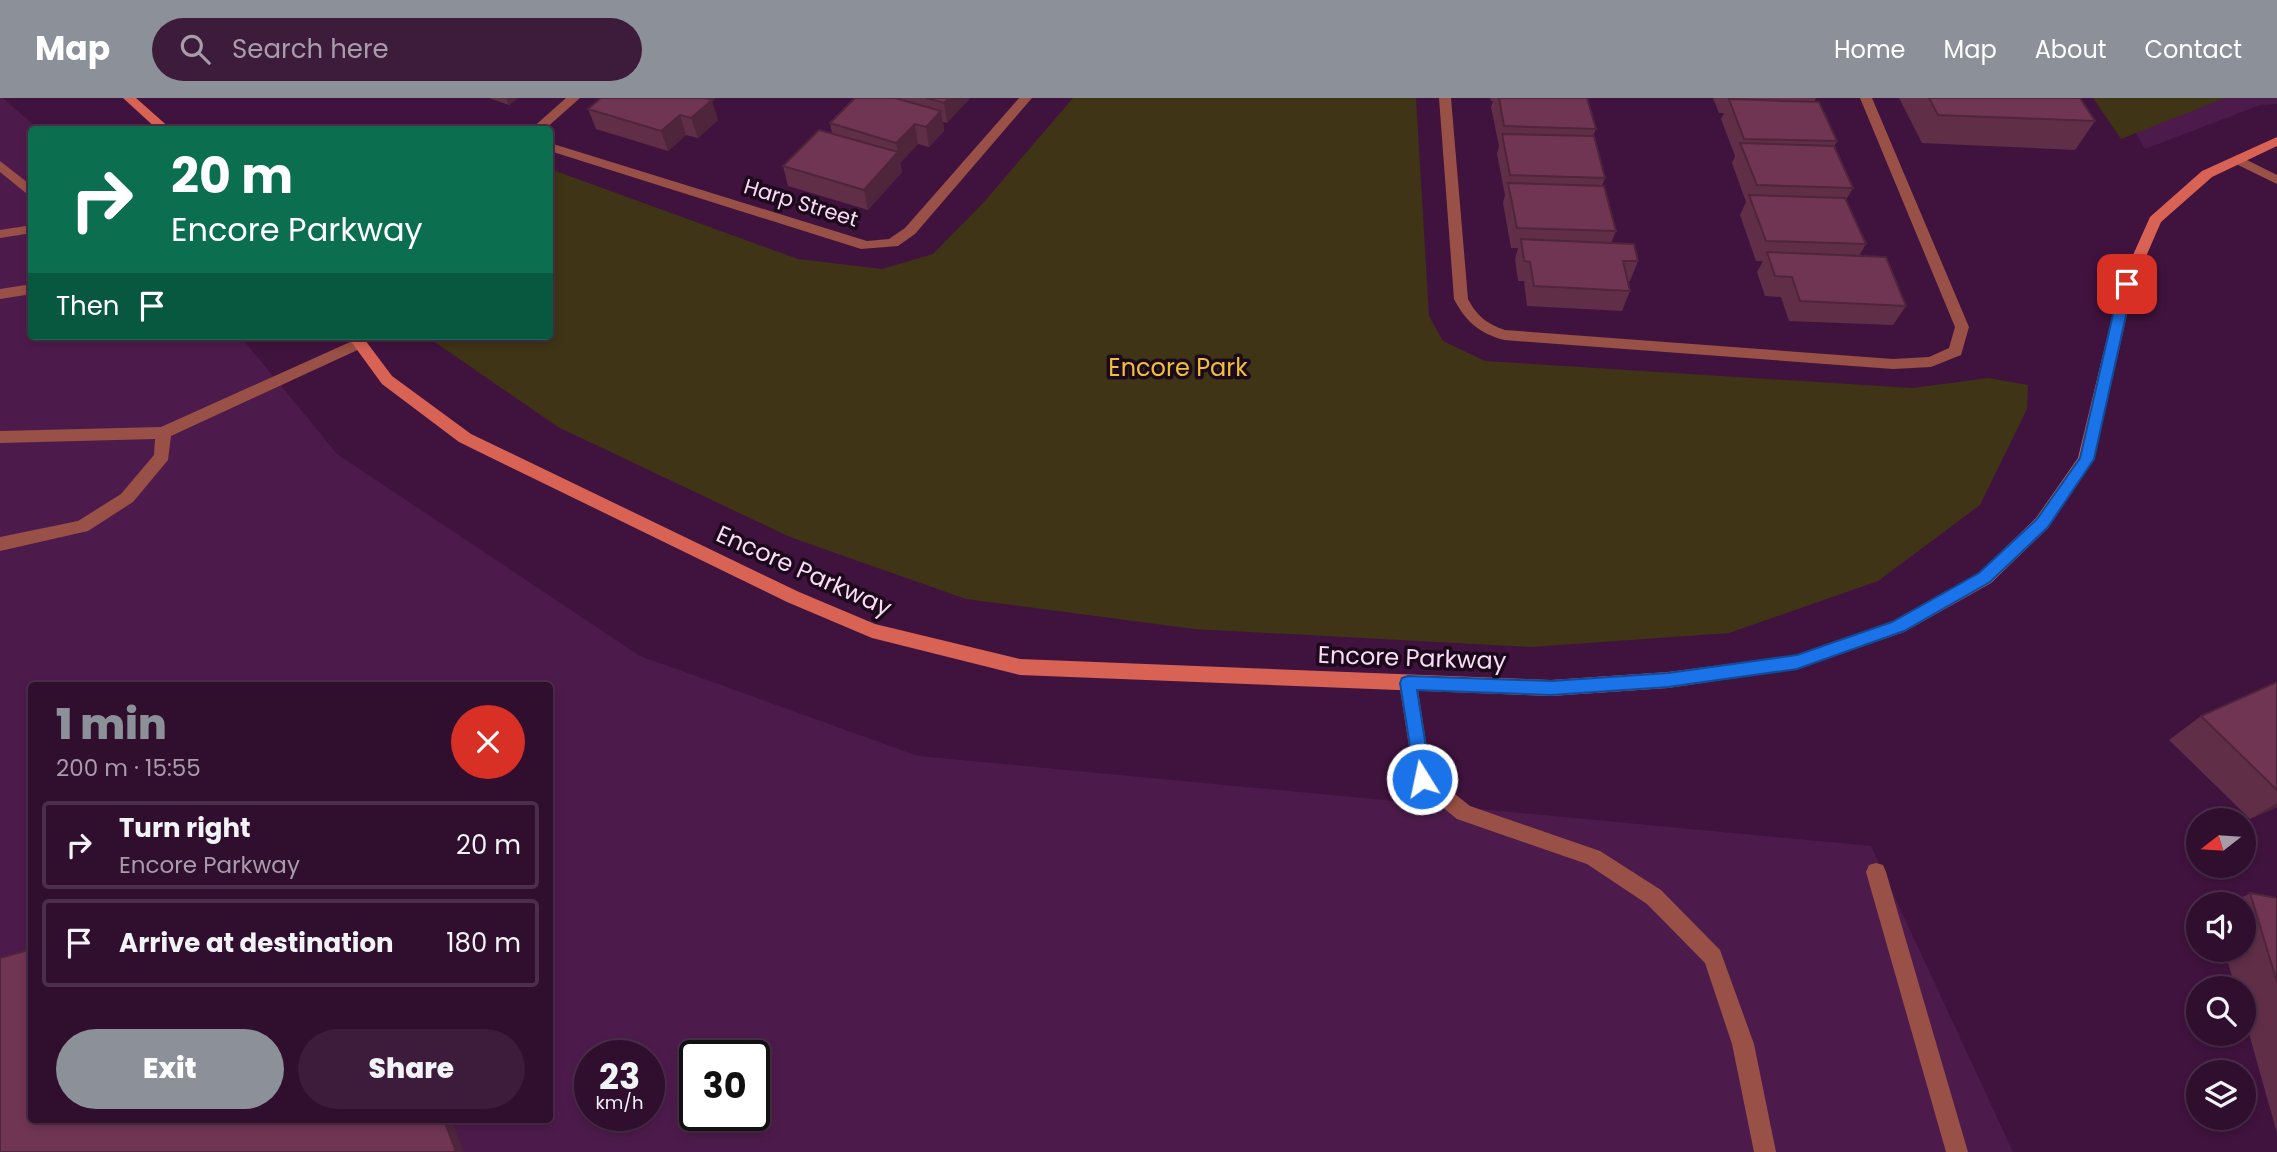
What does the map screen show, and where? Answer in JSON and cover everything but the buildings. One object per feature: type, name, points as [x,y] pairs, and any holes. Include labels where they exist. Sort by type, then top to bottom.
[{"type":"street","points":[[129,98],[161,126]]},
{"type":"street","points":[[541,126],[574,98]]},
{"type":"street","name":"Harp Street","points":[[553,148],[866,246],[893,243],[910,232],[1026,98]]},
{"type":"street","points":[[1445,98],[1461,299],[1469,315],[1483,328],[1504,335],[1727,352],[1893,364],[1931,362],[1956,351],[1962,327],[1866,98]]},
{"type":"street","name":"Encore Parkway","points":[[356,340],[387,380],[465,438],[793,597],[872,631],[1020,667],[1551,688],[1668,680],[1797,662],[1898,627],[1985,578],[2042,523],[2087,459],[2127,284],[2155,220],[2207,174],[2275,144]]},
{"type":"street","points":[[2237,159],[2277,180]]},
{"type":"street","points":[[0,165],[6,177],[28,191]]},
{"type":"street","points":[[0,234],[28,230]]},
{"type":"street","points":[[0,294],[28,290]]},
{"type":"street","points":[[0,437],[163,433],[356,340]]},
{"type":"street","points":[[0,544],[82,526],[127,498],[162,456],[163,433]]},
{"type":"street","points":[[1408,683],[1422,779],[1464,813],[1593,857],[1654,897],[1713,957],[1743,1044],[1765,1152]]},
{"type":"street","points":[[1876,872],[1957,1152]]},
{"type":"shaded area","points":[[0,98],[35,126],[28,126],[28,340],[243,340],[337,454],[640,656],[918,756],[1871,846],[2013,1152],[0,1152]]},
{"type":"shaded area","points":[[2115,98],[2277,98],[2277,104],[2260,105],[2145,149]]},
{"type":"green space","name":"Encore Park","points":[[1073,98],[1416,98],[1429,316],[1443,341],[1485,361],[1912,388],[1989,378],[2028,385],[2027,409],[1980,505],[1878,581],[1729,633],[1531,647],[1194,629],[966,599],[790,537],[558,427],[432,340],[553,340],[553,170],[798,259],[882,269],[933,254],[984,202]]},
{"type":"green space","points":[[2093,98],[2225,98],[2121,139]]},
{"type":"route","points":[[1422,779],[1408,683],[1551,688],[1668,680],[1797,662],[1898,627],[1985,578],[2042,523],[2087,459],[2127,284]]}]
